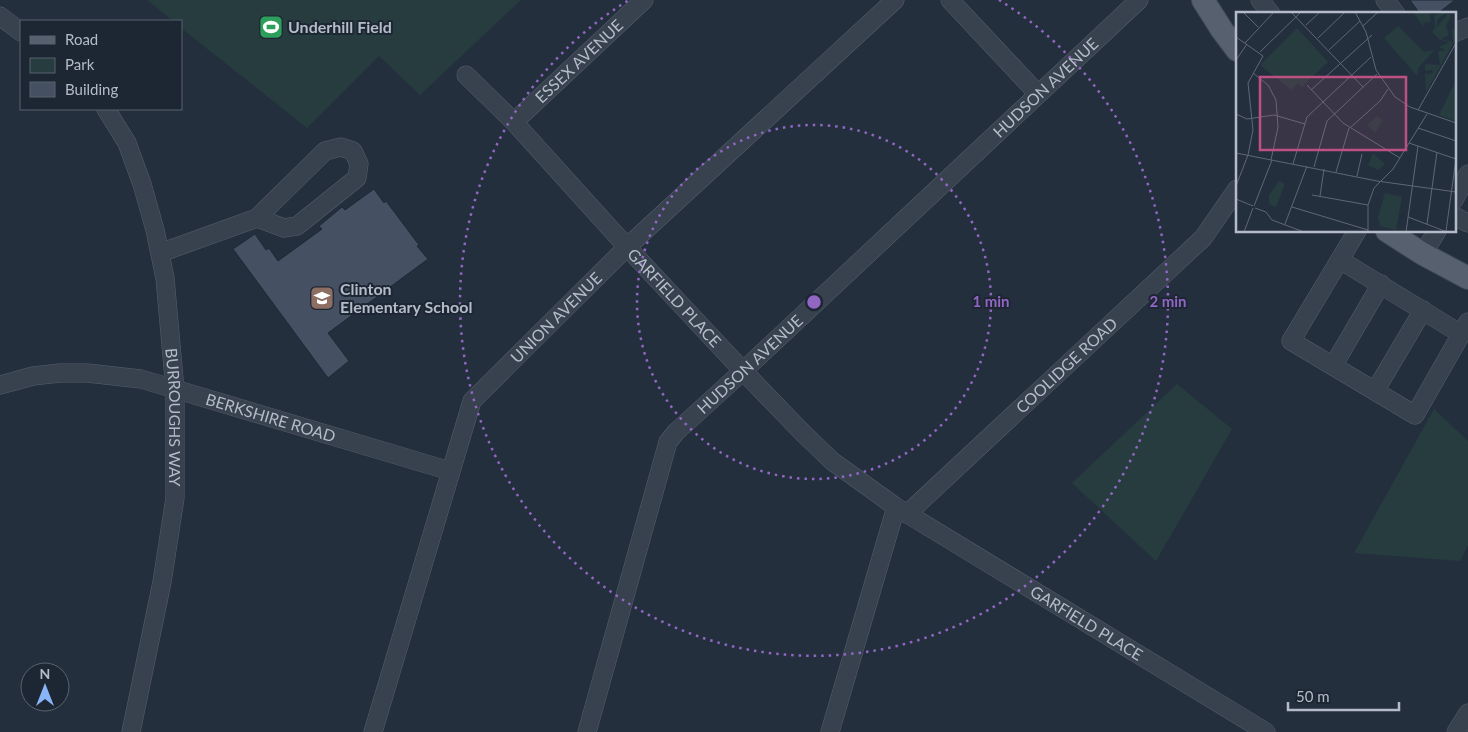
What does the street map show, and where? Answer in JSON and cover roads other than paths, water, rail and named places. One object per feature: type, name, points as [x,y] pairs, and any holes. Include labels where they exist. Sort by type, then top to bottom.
[{"type":"main road","points":[[1203,0],[1236,49]]},
{"type":"main road","points":[[1389,232],[1423,254],[1468,278]]},
{"type":"street","name":"ESSEX AVENUE","points":[[514,122],[644,0]]},
{"type":"street","name":"UNION AVENUE","points":[[373,732],[472,401],[627,247],[895,0]]},
{"type":"street","points":[[950,0],[1038,94]]},
{"type":"street","name":"HUDSON AVENUE","points":[[587,732],[668,442],[676,432],[1139,0]]},
{"type":"street","points":[[1260,0],[1269,12]]},
{"type":"street","points":[[1385,0],[1394,12]]},
{"type":"street","points":[[0,16],[20,31]]},
{"type":"street","points":[[1456,32],[1468,27]]},
{"type":"street","name":"GARFIELD PLACE","points":[[466,75],[514,122],[743,371],[832,461],[901,510],[1266,732]]},
{"type":"street","name":"BURROUGHS WAY","points":[[107,110],[127,144],[142,184],[155,230],[165,278],[175,390],[175,498],[162,582],[131,732]]},
{"type":"street","points":[[160,253],[257,218],[325,151],[340,147],[353,151],[359,164],[357,178],[296,226],[284,228],[257,218]]},
{"type":"street","points":[[1456,196],[1468,174]]},
{"type":"street","name":"COOLIDGE ROAD","points":[[901,510],[1202,238],[1236,190]]},
{"type":"street","points":[[1456,217],[1468,223]]},
{"type":"street","points":[[1340,260],[1423,310],[1465,328],[1415,415],[1291,341],[1356,232]]},
{"type":"street","points":[[1423,254],[1436,232]]},
{"type":"street","points":[[1333,366],[1381,284]]},
{"type":"street","points":[[1375,392],[1423,310]]},
{"type":"street","name":"BERKSHIRE ROAD","points":[[0,385],[33,376],[60,373],[87,373],[141,379],[450,471]]},
{"type":"street","points":[[830,732],[901,510]]},
{"type":"street","points":[[1456,732],[1468,713]]},
{"type":"place","name":"Underhill Field","points":[[271,27]]},
{"type":"place","name":"Clinton Elementary School","points":[[322,298]]}]
